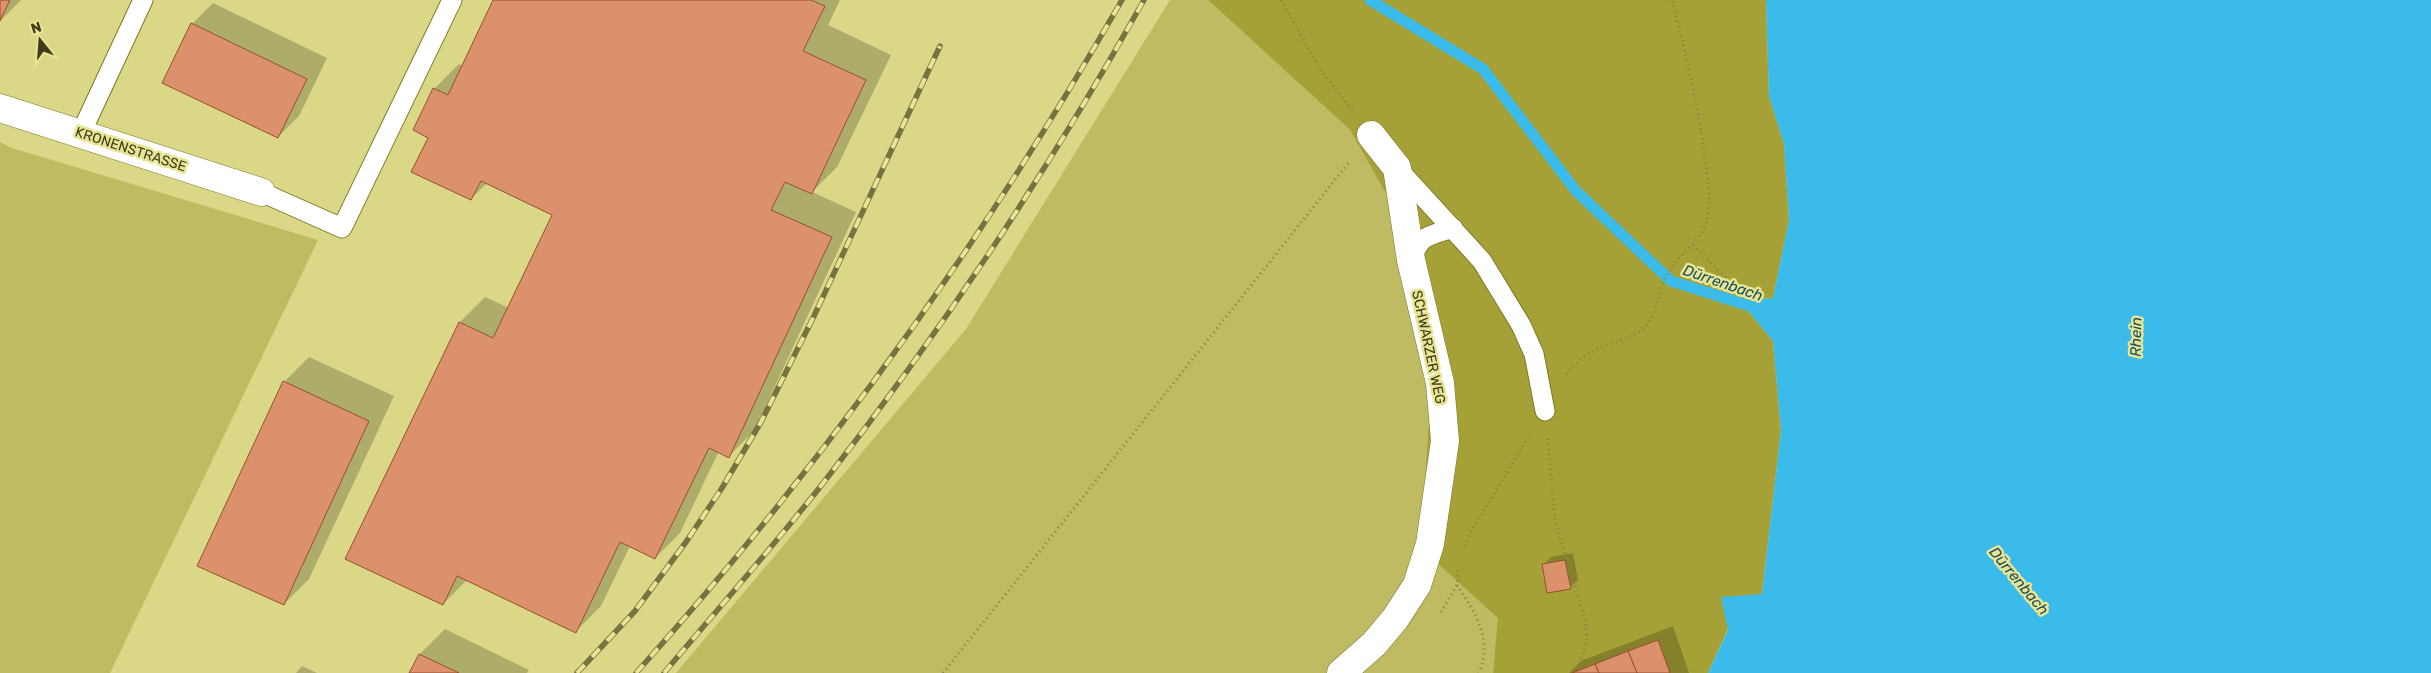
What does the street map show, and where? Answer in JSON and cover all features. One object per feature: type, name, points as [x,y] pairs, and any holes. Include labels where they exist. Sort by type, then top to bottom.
[{"type":"street","name":"KRONENSTRASSE","points":[[0,108],[261,192]]},
{"type":"street","points":[[1371,135],[1397,168]]},
{"type":"street","name":"SCHWARZER WEG","points":[[1341,673],[1374,644],[1395,620],[1417,585],[1430,544],[1445,441],[1440,383],[1410,260],[1397,168]]},
{"type":"lane","points":[[81,133],[143,0]]},
{"type":"lane","points":[[261,192],[342,228],[452,0]]},
{"type":"lane","points":[[1397,168],[1482,260],[1521,325],[1534,354],[1544,403]]},
{"type":"lane","points":[[1410,260],[1417,244],[1427,236],[1453,228]]},
{"type":"path","points":[[943,673],[1371,135],[1319,68],[1281,0]]},
{"type":"path","points":[[1462,551],[1469,534],[1544,403],[1577,361],[1603,346],[1630,337],[1648,324],[1658,303],[1663,281],[1674,262],[1693,245],[1706,224],[1710,199],[1699,113],[1672,0]]},
{"type":"path","points":[[1693,245],[1730,282]]},
{"type":"path","points":[[1544,403],[1555,520],[1585,620],[1587,641],[1580,665]]},
{"type":"path","points":[[1447,605],[1457,585],[1459,560]]},
{"type":"path","points":[[1457,585],[1478,617],[1482,628],[1483,644],[1479,673]]},
{"type":"shaded area","points":[[1170,0],[1208,0],[1350,130],[1389,199],[1430,404],[1420,552],[1379,625],[1326,673],[676,673],[966,329]]},
{"type":"shaded area","points":[[1208,0],[1766,0],[1769,96],[1784,144],[1789,220],[1773,298],[1740,301],[1773,341],[1781,430],[1762,594],[1728,629],[1708,673],[1493,673],[1498,618],[1435,561],[1420,552],[1430,404],[1389,199],[1350,130]]},
{"type":"shaded area","points":[[0,142],[12,148],[318,240],[110,673],[0,673]]},
{"type":"shaded area","points":[[1435,561],[1499,618],[1493,673],[1360,673]]},
{"type":"water","name":"Rhein","points":[[1766,0],[2431,0],[2431,673],[1708,673],[1728,630],[1721,597],[1762,594],[1781,430],[1773,341],[1740,301],[1773,298],[1789,220],[1784,144],[1769,96]]},
{"type":"building","points":[[0,0],[10,0],[0,21]]},
{"type":"building","points":[[493,0],[811,0],[825,6],[803,51],[866,80],[812,194],[785,182],[771,210],[832,237],[729,458],[709,448],[655,559],[620,542],[576,633],[457,576],[443,605],[345,559],[459,322],[493,338],[552,215],[481,181],[471,200],[411,172],[428,138],[413,130],[433,88],[448,95]]},
{"type":"building","points":[[191,23],[307,79],[278,138],[162,83]]},
{"type":"building","points":[[283,381],[369,421],[284,605],[197,566]]},
{"type":"building","points":[[1565,560],[1571,589],[1547,593],[1542,564]]},
{"type":"building","points":[[1658,640],[1670,673],[1637,673],[1628,651]]},
{"type":"building","points":[[1628,651],[1637,673],[1599,673],[1595,664]]},
{"type":"building","points":[[419,654],[459,673],[409,673]]},
{"type":"building","points":[[1595,664],[1599,673],[1572,673]]},
{"type":"waterway","name":"Dürrenbach","points":[[1370,0],[1483,69],[1576,191],[1671,281],[1753,307]]},
{"type":"railway","points":[[636,673],[705,595],[771,514],[835,433],[897,349],[957,264],[1014,178],[1122,0]]},
{"type":"railway","points":[[664,673],[805,506],[911,366],[953,307],[1033,186],[1144,0]]},
{"type":"railway","points":[[577,673],[635,611],[686,542],[722,488],[761,422],[814,316],[940,46]]}]
